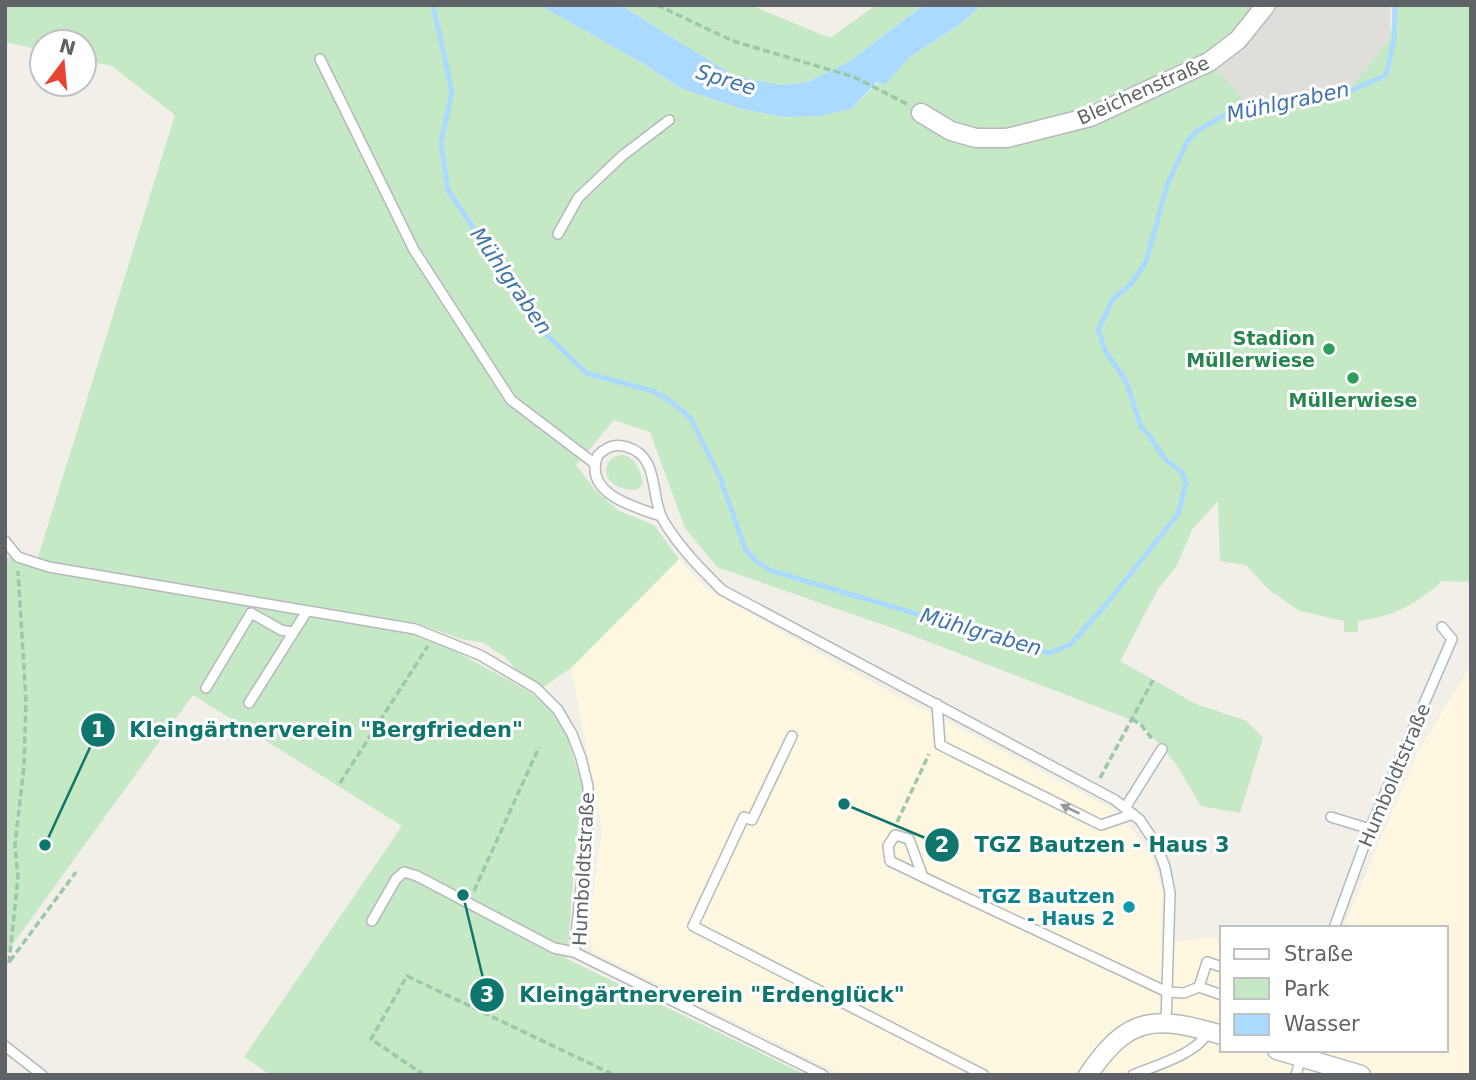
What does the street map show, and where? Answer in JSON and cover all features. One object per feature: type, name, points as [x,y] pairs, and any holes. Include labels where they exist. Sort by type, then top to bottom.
[{"type":"street","name":"Bleichenstraße","points":[[921,113],[951,131],[976,138],[1007,138],[1090,117],[1209,62],[1238,40],[1266,5]]},
{"type":"street","points":[[1088,1075],[1100,1056],[1122,1035],[1146,1023],[1166,1023],[1215,1033]]},
{"type":"street","points":[[1290,1057],[1361,1075]]},
{"type":"lane","points":[[320,59],[414,250],[511,400],[594,464]]},
{"type":"lane","points":[[558,234],[579,198],[622,156],[669,120]]},
{"type":"lane","points":[[661,516],[630,505],[607,492],[598,483],[594,464],[598,454],[613,445],[623,445],[638,453],[650,468],[661,516],[697,566],[722,590],[1094,789],[1140,820],[1156,844],[1165,867],[1170,893],[1166,1023]]},
{"type":"lane","points":[[5,541],[18,557]]},
{"type":"lane","name":"Humboldtstraße","points":[[18,557],[49,568],[415,629],[480,655],[536,688],[558,710],[572,734],[588,786],[588,824],[574,952],[823,1075]]},
{"type":"lane","points":[[249,703],[307,611]]},
{"type":"lane","points":[[206,688],[251,613],[281,630],[292,632]]},
{"type":"lane","name":"Humboldtstraße","points":[[1335,926],[1370,830],[1452,639],[1442,627]]},
{"type":"lane","points":[[937,704],[940,745],[1101,825],[1129,811],[1162,749]]},
{"type":"lane","points":[[792,736],[752,820],[744,817],[694,926],[984,1075]]},
{"type":"lane","points":[[1331,817],[1370,830]]},
{"type":"lane","points":[[923,877],[909,839],[895,835],[888,845],[890,860],[923,877],[1167,992],[1184,993],[1199,988],[1220,994]]},
{"type":"lane","points":[[372,921],[396,879],[404,872],[417,876],[554,948],[574,952]]},
{"type":"lane","points":[[1199,988],[1207,962],[1220,966]]},
{"type":"lane","points":[[1133,1075],[1191,1050],[1215,1033]]},
{"type":"lane","points":[[5,1046],[41,1075]]},
{"type":"path","points":[[657,5],[733,41],[824,66],[886,92],[921,113]]},
{"type":"path","points":[[18,557],[25,727],[24,766],[15,845],[18,878],[9,963],[76,872]]},
{"type":"path","points":[[340,782],[435,636]]},
{"type":"path","points":[[1094,789],[1153,680]]},
{"type":"path","points":[[1132,719],[1141,725],[1162,749]]},
{"type":"path","points":[[895,835],[897,821],[933,746]]},
{"type":"path","points":[[468,903],[539,747]]},
{"type":"path","points":[[424,1075],[370,1039],[407,976],[614,1075]]},
{"type":"shaded area","points":[[1266,5],[1391,5],[1390,38],[1346,93],[1250,107],[1209,62]]},
{"type":"shaded area","points":[[679,559],[705,588],[853,672],[1118,812],[1151,854],[1162,887],[1161,943],[1212,937],[1220,939],[1220,1052],[1448,1052],[1448,926],[1344,926],[1417,753],[1471,665],[1471,1075],[843,1075],[594,952],[588,934],[602,828],[571,668]]},
{"type":"green space","points":[[5,5],[539,5],[644,64],[680,88],[742,109],[783,117],[851,109],[878,83],[885,85],[910,57],[959,25],[982,5],[1266,5],[1210,62],[1250,107],[1346,93],[1390,38],[1395,5],[1471,5],[1471,582],[1442,581],[1403,608],[1358,621],[1358,632],[1344,632],[1344,621],[1300,611],[1269,590],[1246,565],[1220,561],[1218,501],[1192,530],[1176,567],[1158,589],[1120,661],[1196,704],[1247,721],[1263,738],[1240,813],[1201,806],[1176,764],[1142,724],[898,630],[717,567],[685,528],[650,432],[614,420],[576,465],[596,491],[619,511],[654,525],[679,559],[571,668],[542,688],[519,673],[505,657],[484,643],[461,639],[416,623],[60,565],[38,557],[175,115],[112,66],[98,63],[98,28],[28,28],[28,47],[5,42]]},
{"type":"green space","points":[[620,5],[750,5],[830,38],[876,5],[922,5],[850,61],[807,82],[781,85],[735,76]]},
{"type":"green space","points":[[625,455],[635,463],[641,475],[643,484],[636,490],[618,486],[606,473],[611,459]]},
{"type":"green space","points":[[18,557],[49,567],[409,633],[455,651],[530,692],[553,711],[566,733],[583,788],[567,959],[806,1075],[271,1075],[244,1057],[402,826],[193,695],[5,955],[5,558]]},
{"type":"water","name":"Spree","points":[[539,5],[620,5],[735,76],[781,85],[807,82],[850,61],[923,5],[982,5],[959,25],[910,57],[885,85],[877,82],[851,109],[820,116],[783,117],[742,109],[680,88],[644,64]]},
{"type":"waterway","name":"Mühlgraben","points":[[433,5],[452,92],[441,142],[448,190],[541,329],[586,373],[653,391],[672,402],[691,419],[720,477],[745,549],[756,561],[772,571],[1049,653],[1070,645],[1178,514],[1186,483],[1182,472],[1165,459],[1141,427],[1126,381],[1106,352],[1098,330],[1113,299],[1130,285],[1146,262],[1167,185],[1187,142],[1197,131],[1233,110],[1346,93],[1386,75],[1394,40],[1395,5]]},
{"type":"place","name":"Stadion Müllerwiese","points":[[1329,349]]},
{"type":"place","name":"Müllerwiese","points":[[1353,378]]},
{"type":"place","name":"TGZ Bautzen - Haus 3","points":[[844,804]]},
{"type":"place","name":"Kleingärtnerverein \"Bergfrieden\"","points":[[45,845]]},
{"type":"place","name":"Kleingärtnerverein \"Erdenglück\"","points":[[463,895]]},
{"type":"place","name":"TGZ Bautzen - Haus 2","points":[[1129,907]]}]
